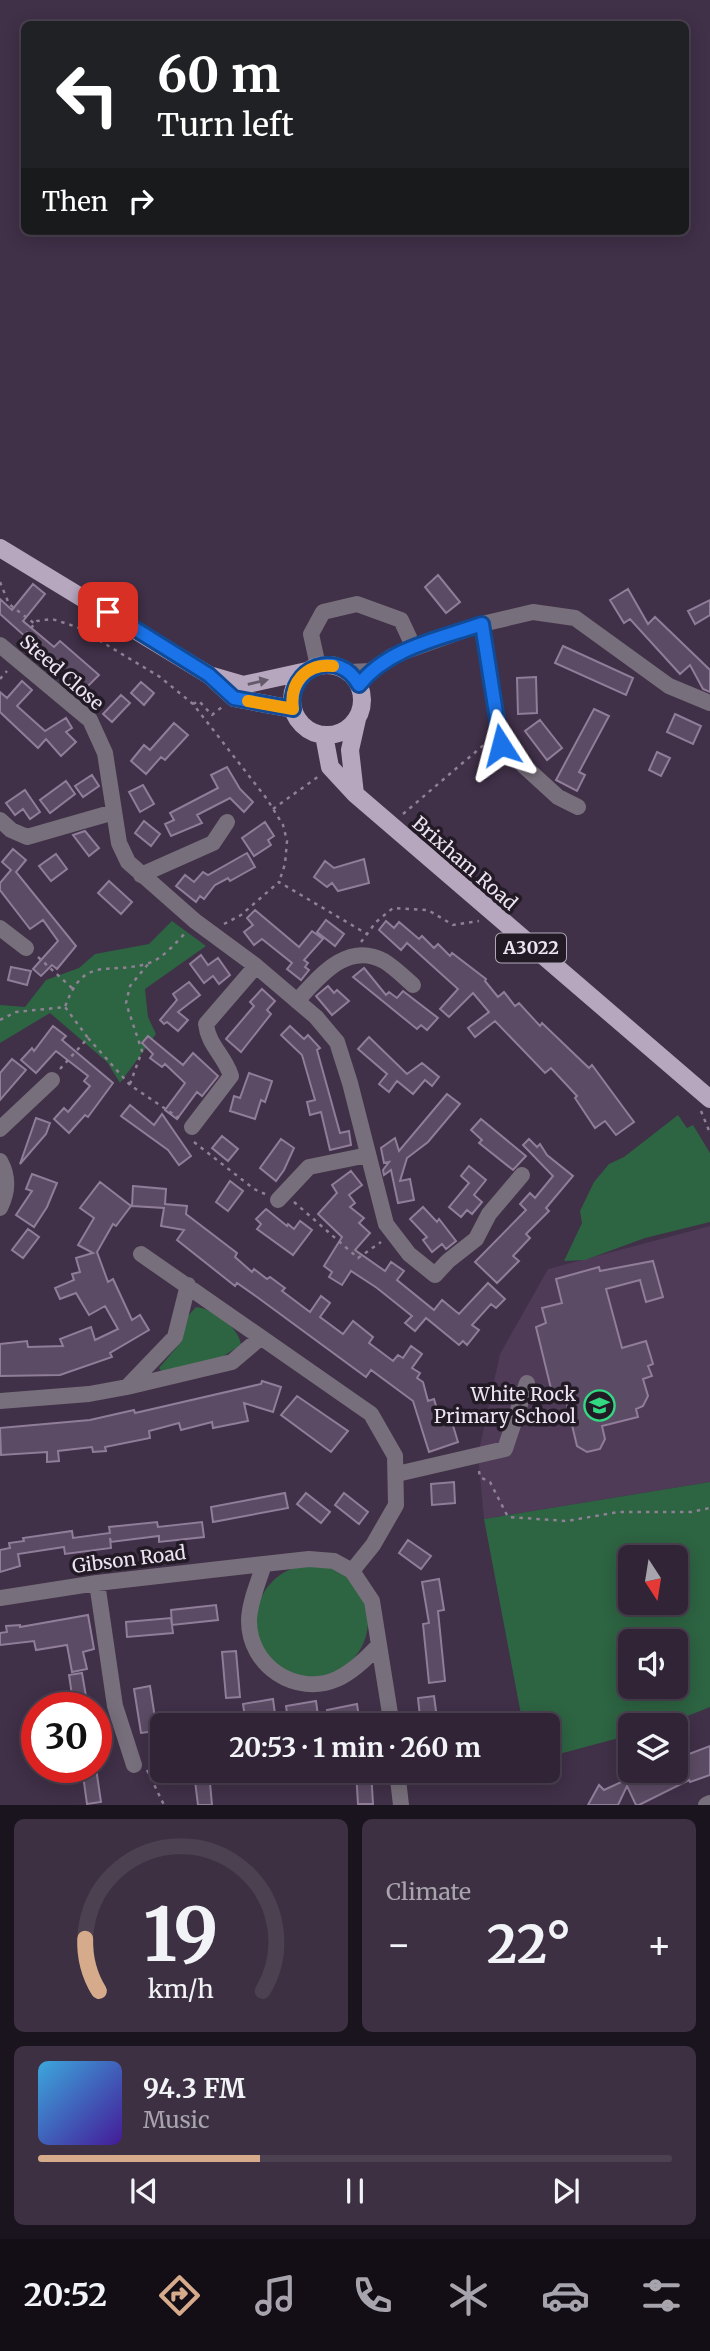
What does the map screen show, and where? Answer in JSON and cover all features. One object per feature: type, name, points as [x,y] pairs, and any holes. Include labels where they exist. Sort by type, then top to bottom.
[{"type":"main road","points":[[0,548],[209,675],[234,698],[293,709]]},
{"type":"main road","points":[[209,675],[243,685],[313,668],[336,666],[359,676],[362,702],[350,750],[355,794]]},
{"type":"main road","points":[[313,668],[296,683],[292,700],[293,709],[304,727],[324,735],[339,733],[357,719]]},
{"type":"main road","name":"Brixham Road","points":[[324,735],[331,766],[355,794],[705,1104]]},
{"type":"street","points":[[313,668],[312,634],[323,612],[357,604],[401,620],[414,648]]},
{"type":"street","points":[[359,676],[392,656],[482,624],[533,612],[575,618],[669,686],[710,703]]},
{"type":"street","points":[[482,624],[501,745],[558,797],[578,807]]},
{"type":"street","name":"Steed Close","points":[[0,645],[90,720],[105,753],[119,843],[128,862],[195,921],[298,1001],[337,1042],[383,1212],[392,1234],[409,1254],[436,1275],[448,1261],[476,1239],[489,1214],[522,1175]]},
{"type":"street","points":[[0,820],[11,830],[27,837],[114,812]]},
{"type":"street","points":[[141,875],[212,843],[227,822]]},
{"type":"street","points":[[0,928],[26,948]]},
{"type":"street","points":[[298,1001],[327,969],[337,961],[349,957],[372,956],[386,962],[413,985]]},
{"type":"street","points":[[192,1127],[231,1076],[228,1065],[207,1038],[206,1024],[256,966]]},
{"type":"street","points":[[0,1129],[51,1080]]},
{"type":"street","points":[[278,1200],[309,1167],[368,1155]]},
{"type":"street","points":[[0,1161],[5,1170],[8,1193],[0,1208]]},
{"type":"street","points":[[141,1254],[371,1414],[395,1456],[396,1505],[373,1545],[352,1571],[372,1601],[389,1713]]},
{"type":"street","points":[[127,1387],[175,1337],[188,1285]]},
{"type":"street","points":[[0,1401],[89,1394],[232,1362],[260,1338]]},
{"type":"street","points":[[397,1474],[505,1449],[527,1383]]},
{"type":"street","name":"Gibson Road","points":[[0,1598],[97,1583],[264,1564],[322,1560],[334,1561],[352,1571]]},
{"type":"street","points":[[264,1564],[249,1620],[253,1642],[267,1667],[276,1674],[295,1682],[319,1683],[337,1679],[379,1645]]},
{"type":"street","points":[[97,1583],[115,1706],[134,1765]]},
{"type":"street","points":[[398,1783],[401,1805]]},
{"type":"path","points":[[0,582],[9,604],[35,624]]},
{"type":"path","points":[[15,660],[15,647],[37,621],[52,619],[77,627],[160,677],[192,704],[273,808],[283,825],[287,841],[285,864],[279,882],[241,915],[210,931]]},
{"type":"path","points":[[387,824],[412,807],[499,732]]},
{"type":"path","points":[[273,808],[302,790]]},
{"type":"path","points":[[279,882],[367,934]]},
{"type":"path","points":[[349,957],[376,922],[393,908],[428,910],[453,925],[480,921]]},
{"type":"path","points":[[130,1085],[142,1051],[126,1003],[130,986],[149,963],[181,939],[195,921]]},
{"type":"path","points":[[26,948],[72,988]]},
{"type":"path","points":[[65,1007],[78,980],[107,967],[149,963]]},
{"type":"path","points":[[0,1020],[16,1012],[65,1007]]},
{"type":"path","points":[[65,1007],[88,1038],[130,1085],[192,1127]]},
{"type":"path","points":[[51,1080],[88,1038]]},
{"type":"path","points":[[705,1104],[710,1133]]},
{"type":"path","points":[[478,1455],[480,1477],[490,1482],[508,1517],[567,1521],[618,1512],[691,1512],[710,1508]]},
{"type":"path","points":[[134,1765],[146,1767],[164,1805]]},
{"type":"shaded area","name":"White Rock Primary School","points":[[710,1226],[710,1482],[484,1519],[478,1455],[500,1354],[548,1269]]},
{"type":"green space","points":[[172,921],[206,946],[145,989],[148,1017],[156,1034],[120,1083],[107,1062],[50,1013],[0,1043],[0,1005],[25,1007],[46,980],[79,968],[95,954],[149,944]]},
{"type":"green space","points":[[678,1115],[687,1128],[693,1125],[710,1153],[710,1222],[645,1238],[585,1260],[564,1261],[582,1223],[580,1211],[594,1182],[609,1164],[624,1157]]},
{"type":"green space","points":[[196,1307],[210,1311],[224,1320],[236,1332],[241,1345],[219,1359],[162,1372],[159,1368],[182,1341],[188,1316]]},
{"type":"green space","points":[[710,1482],[710,1707],[688,1716],[688,1713],[618,1713],[618,1738],[560,1754],[560,1713],[521,1713],[484,1519]]},
{"type":"green space","points":[[312,1565],[333,1569],[351,1582],[364,1600],[368,1621],[364,1642],[351,1660],[333,1673],[312,1677],[291,1673],[273,1660],[260,1642],[256,1621],[260,1600],[273,1582],[291,1569]]},
{"type":"building","points":[[438,575],[460,602],[446,613],[425,587]]},
{"type":"building","points":[[33,584],[45,594],[23,621],[54,647],[60,641],[99,675],[85,689],[25,643],[28,639],[0,614],[0,599],[12,610]]},
{"type":"building","points":[[628,589],[648,624],[655,617],[710,670],[710,692],[703,689],[690,665],[680,674],[630,619],[624,623],[610,600]]},
{"type":"building","points":[[710,600],[710,615],[695,624],[688,611]]},
{"type":"building","points":[[563,646],[633,678],[626,695],[555,663]]},
{"type":"building","points":[[536,677],[537,713],[518,714],[517,678]]},
{"type":"building","points":[[22,681],[32,690],[17,706],[45,731],[66,718],[72,728],[66,732],[76,742],[61,756],[46,739],[38,748],[0,712],[0,692],[7,698]]},
{"type":"building","points":[[141,682],[154,693],[144,705],[131,693]]},
{"type":"building","points":[[121,695],[130,703],[112,722],[103,714]]},
{"type":"building","points":[[594,709],[609,716],[579,772],[585,775],[577,791],[556,780]]},
{"type":"building","points":[[675,714],[701,726],[693,744],[667,732]]},
{"type":"building","points":[[540,720],[562,748],[547,760],[525,731]]},
{"type":"building","points":[[174,723],[188,735],[165,760],[161,757],[146,774],[131,761],[144,745],[150,750]]},
{"type":"building","points":[[657,752],[670,758],[661,776],[649,770]]},
{"type":"building","points":[[227,767],[240,789],[253,802],[244,812],[230,798],[197,815],[202,823],[171,836],[165,824],[174,820],[170,813],[218,788],[211,775]]},
{"type":"building","points":[[92,775],[99,786],[83,797],[75,786]]},
{"type":"building","points":[[66,781],[75,794],[50,813],[40,800]]},
{"type":"building","points":[[143,785],[154,804],[140,812],[129,792]]},
{"type":"building","points":[[25,790],[40,812],[30,819],[23,809],[15,815],[6,803]]},
{"type":"building","points":[[144,821],[160,834],[151,846],[135,833]]},
{"type":"building","points":[[265,822],[274,836],[268,840],[271,845],[254,856],[242,838]]},
{"type":"building","points":[[85,831],[99,848],[89,856],[73,835]]},
{"type":"building","points":[[13,849],[26,860],[16,872],[76,946],[57,969],[52,965],[41,976],[33,969],[58,941],[43,920],[30,929],[0,890],[0,883],[11,870],[2,862]]},
{"type":"building","points":[[247,853],[255,867],[230,881],[228,878],[215,885],[204,899],[200,896],[196,902],[176,886],[185,875],[194,882],[203,872],[208,875]]},
{"type":"building","points":[[56,854],[67,869],[51,881],[39,866]]},
{"type":"building","points":[[364,859],[369,883],[338,891],[332,883],[327,887],[314,877],[325,861],[334,868]]},
{"type":"building","points":[[109,881],[132,902],[121,914],[98,893]]},
{"type":"building","points":[[255,910],[299,947],[312,931],[323,939],[304,960],[308,963],[305,967],[309,970],[301,980],[287,969],[292,963],[262,939],[254,945],[244,932],[253,925],[247,918]]},
{"type":"building","points":[[326,920],[344,934],[335,946],[317,932]]},
{"type":"building","points":[[386,921],[394,928],[399,922],[419,939],[422,936],[434,948],[438,944],[450,956],[452,953],[486,979],[498,997],[504,992],[515,1006],[519,1003],[540,1026],[542,1023],[589,1068],[592,1065],[634,1122],[616,1135],[605,1121],[595,1128],[575,1098],[577,1096],[551,1068],[545,1073],[495,1021],[475,1037],[468,1028],[489,1012],[473,993],[449,1017],[440,1009],[458,989],[407,943],[401,950],[379,930]]},
{"type":"building","points":[[201,955],[208,965],[218,958],[230,975],[219,984],[213,976],[204,983],[190,964]]},
{"type":"building","points":[[11,967],[31,971],[27,985],[8,980]]},
{"type":"building","points":[[364,968],[386,995],[389,992],[397,998],[403,991],[438,1018],[427,1030],[421,1025],[417,1029],[353,977]]},
{"type":"building","points":[[189,982],[200,995],[178,1012],[188,1020],[178,1031],[160,1020],[177,1000],[173,994]]},
{"type":"building","points":[[328,986],[334,993],[337,990],[349,1001],[332,1015],[316,996]]},
{"type":"building","points":[[262,989],[275,1001],[267,1010],[271,1014],[241,1052],[226,1039],[254,1006],[250,1002]]},
{"type":"building","points":[[53,1026],[66,1036],[62,1040],[113,1083],[88,1117],[85,1115],[69,1133],[54,1119],[64,1108],[68,1112],[90,1086],[84,1081],[88,1076],[56,1051],[36,1073],[21,1060],[32,1048],[34,1051]]},
{"type":"building","points":[[290,1026],[304,1039],[308,1035],[320,1048],[317,1050],[340,1133],[349,1131],[351,1145],[330,1150],[321,1112],[310,1115],[307,1102],[315,1100],[302,1055],[281,1035]]},
{"type":"building","points":[[148,1036],[183,1065],[193,1053],[218,1076],[202,1096],[197,1092],[177,1119],[165,1110],[185,1083],[165,1064],[162,1067],[150,1058],[153,1054],[142,1043]]},
{"type":"building","points":[[369,1037],[407,1074],[422,1063],[439,1077],[432,1086],[425,1080],[413,1094],[397,1081],[389,1092],[379,1084],[387,1074],[358,1049]]},
{"type":"building","points":[[12,1059],[26,1070],[0,1100],[0,1073]]},
{"type":"building","points":[[249,1073],[272,1081],[265,1102],[261,1100],[255,1119],[230,1111],[234,1096],[240,1098]]},
{"type":"building","points":[[447,1094],[460,1104],[428,1142],[407,1158],[400,1181],[410,1179],[414,1200],[398,1203],[391,1170],[384,1175],[383,1170],[389,1162],[384,1163],[381,1148],[395,1138],[399,1151]]},
{"type":"building","points":[[130,1105],[154,1125],[162,1114],[191,1156],[179,1165],[168,1150],[121,1116]]},
{"type":"building","points":[[36,1118],[50,1123],[46,1134],[20,1164]]},
{"type":"building","points":[[481,1119],[526,1156],[513,1170],[479,1143],[482,1140],[471,1130]]},
{"type":"building","points":[[222,1136],[238,1149],[228,1161],[212,1148]]},
{"type":"building","points":[[281,1139],[294,1148],[276,1181],[260,1168]]},
{"type":"building","points":[[529,1139],[537,1147],[540,1144],[547,1155],[573,1176],[546,1208],[549,1211],[526,1234],[530,1238],[513,1256],[519,1261],[497,1283],[475,1262],[526,1210],[520,1204],[530,1193],[535,1198],[553,1176],[523,1145]]},
{"type":"building","points":[[469,1166],[486,1180],[474,1195],[482,1202],[472,1214],[467,1210],[461,1217],[449,1207],[469,1183],[461,1176]]},
{"type":"building","points":[[351,1171],[362,1185],[349,1195],[355,1203],[350,1207],[364,1218],[359,1223],[370,1233],[355,1250],[385,1271],[391,1262],[404,1271],[397,1280],[434,1310],[442,1300],[459,1314],[488,1283],[505,1299],[496,1308],[491,1304],[472,1325],[479,1330],[467,1345],[463,1341],[459,1345],[426,1318],[415,1331],[405,1323],[412,1316],[351,1271],[342,1285],[329,1277],[332,1272],[324,1266],[342,1237],[318,1214],[337,1193],[332,1185]]},
{"type":"building","points":[[32,1174],[57,1183],[47,1207],[34,1227],[16,1215],[32,1191],[26,1189]]},
{"type":"building","points":[[230,1181],[243,1191],[228,1211],[216,1202]]},
{"type":"building","points":[[100,1182],[131,1206],[116,1226],[113,1224],[97,1252],[108,1282],[113,1279],[132,1320],[140,1315],[149,1330],[110,1353],[112,1357],[60,1375],[0,1376],[0,1344],[27,1341],[28,1347],[63,1346],[60,1339],[91,1327],[95,1340],[118,1329],[105,1306],[89,1315],[76,1293],[60,1299],[55,1288],[74,1280],[72,1274],[80,1272],[76,1258],[93,1253],[78,1245],[94,1218],[80,1208]]},
{"type":"building","points":[[133,1186],[166,1189],[165,1204],[187,1206],[186,1214],[237,1253],[235,1257],[252,1272],[254,1269],[267,1279],[270,1277],[285,1288],[282,1291],[310,1312],[321,1296],[330,1303],[320,1317],[343,1334],[353,1321],[373,1337],[369,1343],[393,1361],[398,1355],[403,1358],[411,1346],[422,1354],[412,1368],[420,1373],[417,1378],[423,1382],[428,1401],[434,1399],[441,1423],[451,1419],[458,1442],[429,1452],[413,1401],[371,1370],[366,1377],[237,1283],[235,1286],[177,1240],[184,1230],[161,1226],[164,1208],[132,1206]]},
{"type":"building","points":[[423,1207],[437,1222],[439,1219],[456,1241],[446,1249],[442,1244],[432,1252],[423,1240],[427,1237],[410,1219]]},
{"type":"building","points":[[266,1209],[287,1226],[288,1224],[294,1229],[300,1221],[312,1230],[293,1255],[257,1229],[261,1224],[256,1219]]},
{"type":"building","points":[[28,1229],[39,1237],[23,1258],[12,1250]]},
{"type":"building","points":[[653,1261],[663,1297],[646,1302],[640,1280],[606,1289],[622,1348],[646,1341],[653,1364],[648,1366],[652,1376],[643,1379],[648,1396],[643,1406],[636,1409],[638,1417],[602,1426],[605,1439],[600,1449],[587,1452],[577,1446],[566,1400],[554,1401],[536,1327],[546,1323],[542,1308],[562,1303],[556,1279],[599,1267],[600,1271]]},
{"type":"building","points":[[262,1381],[281,1387],[273,1412],[244,1403],[248,1421],[213,1428],[212,1422],[181,1430],[179,1423],[149,1431],[150,1438],[105,1447],[106,1451],[93,1452],[92,1447],[58,1451],[59,1461],[47,1462],[47,1452],[1,1455],[0,1428],[90,1420],[134,1410],[135,1413],[261,1384]]},
{"type":"building","points":[[297,1396],[348,1431],[331,1452],[281,1415]]},
{"type":"building","points":[[454,1482],[455,1503],[432,1505],[431,1484]]},
{"type":"building","points":[[285,1493],[288,1508],[213,1522],[211,1507]]},
{"type":"building","points":[[306,1493],[330,1512],[321,1523],[297,1504]]},
{"type":"building","points":[[344,1493],[368,1512],[359,1524],[335,1505]]},
{"type":"building","points":[[157,1522],[158,1527],[202,1522],[204,1537],[159,1542],[159,1536],[111,1542],[110,1538],[111,1548],[65,1554],[64,1547],[18,1554],[20,1566],[0,1572],[0,1550],[10,1548],[9,1543],[24,1541],[23,1538],[72,1531],[73,1538],[110,1533],[109,1527]]},
{"type":"building","points":[[408,1540],[431,1556],[421,1569],[399,1553]]},
{"type":"building","points":[[439,1579],[444,1610],[438,1611],[445,1681],[429,1683],[423,1624],[429,1623],[422,1582]]},
{"type":"building","points":[[216,1605],[218,1620],[172,1625],[171,1610]]},
{"type":"building","points":[[88,1615],[94,1649],[83,1652],[87,1669],[72,1672],[67,1645],[36,1650],[34,1641],[0,1645],[0,1633],[7,1632],[6,1626],[20,1627]]},
{"type":"building","points":[[171,1618],[173,1633],[127,1637],[126,1622]]},
{"type":"building","points":[[236,1651],[240,1697],[226,1698],[222,1652]]},
{"type":"building","points":[[82,1673],[85,1692],[72,1692],[69,1675]]},
{"type":"building","points":[[150,1686],[154,1713],[150,1713],[150,1732],[141,1733],[134,1689]]},
{"type":"building","points":[[434,1696],[436,1713],[420,1713],[418,1698]]},
{"type":"building","points":[[273,1699],[275,1713],[244,1713],[243,1704]]},
{"type":"building","points":[[316,1701],[318,1713],[287,1713],[286,1706]]},
{"type":"building","points":[[357,1704],[358,1713],[328,1713],[327,1710]]},
{"type":"building","points":[[710,1746],[710,1775],[688,1780],[688,1754]]},
{"type":"building","points":[[84,1783],[98,1783],[101,1802],[87,1804]]},
{"type":"building","points":[[195,1783],[210,1783],[212,1805],[198,1805]]},
{"type":"building","points":[[357,1783],[372,1783],[373,1804],[358,1804]]},
{"type":"building","points":[[619,1783],[683,1783],[639,1805],[636,1805],[627,1786],[618,1805],[588,1805],[599,1785],[604,1790]]},
{"type":"slow traffic","points":[[248,701],[293,709],[293,692],[301,676],[318,666],[333,666]]},
{"type":"place","name":"White Rock Primary School","points":[[599,1405]]},
{"type":"route","points":[[108,612],[209,675],[234,698],[293,709],[296,683],[314,667],[329,665],[343,668],[359,685],[370,671],[392,656],[482,624],[501,745]]}]
